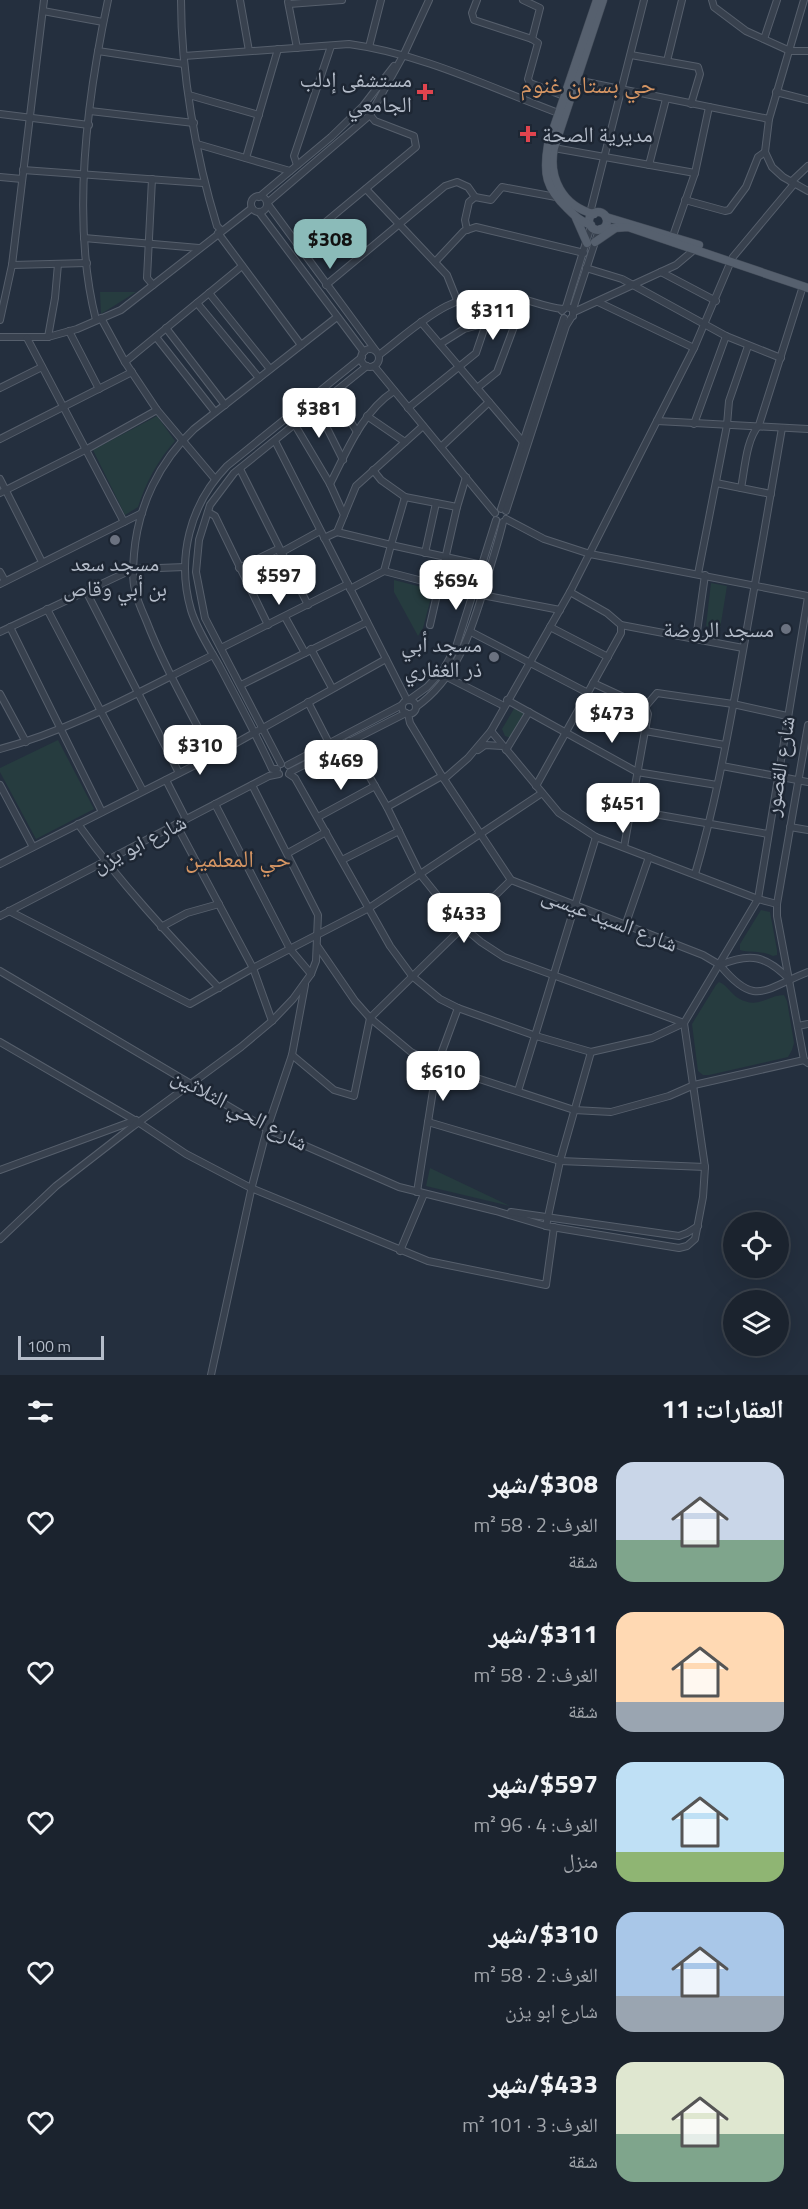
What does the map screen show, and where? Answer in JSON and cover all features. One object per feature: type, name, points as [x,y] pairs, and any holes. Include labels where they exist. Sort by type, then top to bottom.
[{"type":"main road","points":[[597,0],[564,96],[551,163],[559,190],[574,204],[592,213],[600,213],[606,217],[673,236],[807,286]]},
{"type":"main road","points":[[603,0],[576,80],[548,145],[544,167],[550,188],[582,222],[595,228],[628,227],[732,259]]},
{"type":"main road","points":[[592,213],[590,220],[595,228]]},
{"type":"main road","points":[[574,214],[591,242],[616,228]]},
{"type":"main road","points":[[595,228],[606,225],[606,217]]},
{"type":"street","points":[[0,320],[12,265],[44,0]]},
{"type":"street","points":[[108,0],[90,111],[85,174],[84,238],[98,319],[157,410],[215,479]]},
{"type":"street","points":[[181,0],[184,64],[203,183],[216,226],[242,266],[301,345]]},
{"type":"street","points":[[240,0],[249,51]]},
{"type":"street","points":[[297,48],[288,2],[342,0]]},
{"type":"street","points":[[369,47],[381,0]]},
{"type":"street","points":[[259,212],[370,115],[404,54],[429,0]]},
{"type":"street","points":[[477,0],[471,13],[474,20],[538,43],[528,79],[530,82],[564,96]]},
{"type":"street","points":[[523,0],[540,8],[532,39]]},
{"type":"street","points":[[592,213],[644,0]]},
{"type":"street","points":[[667,62],[682,0]]},
{"type":"street","points":[[712,0],[714,8],[746,31],[789,51],[808,51]]},
{"type":"street","points":[[764,39],[777,0]]},
{"type":"street","points":[[804,0],[769,119],[765,152],[772,167],[792,183],[808,191]]},
{"type":"street","points":[[43,11],[103,22]]},
{"type":"street","points":[[184,56],[349,44],[369,47],[404,54],[561,115]]},
{"type":"street","points":[[297,165],[294,156],[331,46]]},
{"type":"street","points":[[246,158],[278,49]]},
{"type":"street","points":[[98,51],[184,64]]},
{"type":"street","points":[[0,337],[48,337],[121,310],[252,208],[253,200],[260,197],[363,106],[404,54]]},
{"type":"street","points":[[631,55],[698,67],[700,70],[691,104]]},
{"type":"street","points":[[576,80],[769,119]]},
{"type":"street","points":[[776,92],[808,100]]},
{"type":"street","points":[[189,95],[259,115]]},
{"type":"street","points":[[649,165],[666,99]]},
{"type":"street","points":[[673,236],[695,173],[709,107]]},
{"type":"street","points":[[90,111],[194,123]]},
{"type":"street","points":[[0,114],[89,125]]},
{"type":"street","points":[[298,245],[416,147],[414,136],[375,121],[370,115]]},
{"type":"street","points":[[197,144],[290,171]]},
{"type":"street","points":[[554,148],[695,173]]},
{"type":"street","points":[[686,200],[725,211],[729,210],[746,187],[758,158],[765,152]]},
{"type":"street","points":[[468,758],[491,731],[570,592],[694,348],[732,259],[808,166]]},
{"type":"street","points":[[23,170],[203,183]]},
{"type":"street","points":[[0,177],[22,179]]},
{"type":"street","points":[[152,179],[147,278],[153,285]]},
{"type":"street","points":[[327,285],[445,186],[457,182],[468,187],[475,197],[491,200],[502,187],[556,197]]},
{"type":"street","points":[[366,189],[447,275],[457,300]]},
{"type":"street","points":[[260,197],[264,198],[377,353],[379,360],[240,469],[210,505],[199,540],[196,572],[205,618],[263,728],[284,777],[349,741],[407,713],[413,713],[416,707],[428,699],[458,662],[471,632],[482,595],[501,516],[523,442],[567,313],[584,253],[591,242]]},
{"type":"street","points":[[467,230],[465,220],[469,202],[475,197]]},
{"type":"street","points":[[252,208],[259,212],[337,317],[370,366],[501,516],[544,539],[590,554],[808,596]]},
{"type":"street","points":[[435,262],[467,230],[476,227],[584,253]]},
{"type":"street","points":[[501,516],[566,326],[567,313],[586,268],[595,228]]},
{"type":"street","points":[[84,238],[199,248]]},
{"type":"street","points":[[377,353],[457,300],[484,294],[506,295],[567,313],[598,302],[676,265],[695,249]]},
{"type":"street","points":[[12,265],[87,263]]},
{"type":"street","points":[[48,337],[56,298],[58,264]]},
{"type":"street","points":[[125,362],[242,266]]},
{"type":"street","points":[[586,268],[622,279],[726,336],[781,358]]},
{"type":"street","points":[[661,272],[716,301]]},
{"type":"street","points":[[741,488],[751,440],[759,425],[807,286]]},
{"type":"street","points":[[209,293],[270,369]]},
{"type":"street","points":[[408,408],[477,353],[496,294]]},
{"type":"street","points":[[477,388],[497,372],[524,300]]},
{"type":"street","points":[[598,302],[694,348]]},
{"type":"street","points":[[197,303],[259,378]]},
{"type":"street","points":[[213,756],[153,639],[135,590],[133,569],[136,528],[150,491],[168,457],[182,440],[337,317]]},
{"type":"street","points":[[421,322],[523,442]]},
{"type":"street","points":[[440,345],[464,329],[486,323]]},
{"type":"street","points":[[166,328],[225,405]]},
{"type":"street","points":[[69,331],[99,389]]},
{"type":"street","points":[[694,424],[726,336]]},
{"type":"street","points":[[156,337],[215,412]]},
{"type":"street","points":[[27,338],[87,449],[123,522]]},
{"type":"street","points":[[696,639],[702,575],[727,425],[729,400],[748,346]]},
{"type":"street","points":[[377,353],[368,350],[227,466],[215,479],[199,503],[190,527],[185,567],[191,610],[272,769],[281,768],[295,778],[390,946],[412,976],[440,999],[458,1008],[536,1036],[591,1052],[652,1038],[684,1023],[758,899]]},
{"type":"street","points":[[0,388],[42,367]]},
{"type":"street","points":[[0,439],[132,372]]},
{"type":"street","points":[[330,484],[366,416],[379,401],[394,391]]},
{"type":"street","points":[[334,394],[357,432]]},
{"type":"street","points":[[441,447],[489,402]]},
{"type":"street","points":[[316,408],[343,460]]},
{"type":"street","points":[[3,491],[87,449],[157,410]]},
{"type":"street","points":[[366,416],[405,442]]},
{"type":"street","points":[[657,421],[808,429]]},
{"type":"street","points":[[295,425],[330,484],[344,515]]},
{"type":"street","points":[[337,532],[356,486],[423,426]]},
{"type":"street","points":[[695,874],[710,824],[722,766],[756,585],[782,428]]},
{"type":"street","points":[[275,441],[406,701],[403,710],[407,713],[410,723],[443,778],[511,880],[370,1018],[354,1096],[334,1090],[292,1055]]},
{"type":"street","points":[[240,469],[308,605]]},
{"type":"street","points":[[373,471],[381,480],[405,497],[457,507]]},
{"type":"street","points":[[430,625],[466,477]]},
{"type":"street","points":[[0,479],[3,491],[42,562]]},
{"type":"street","points":[[716,483],[771,494]]},
{"type":"street","points":[[384,571],[405,497]]},
{"type":"street","points":[[425,553],[436,503]]},
{"type":"street","points":[[208,512],[215,516],[268,625]]},
{"type":"street","points":[[0,572],[2,582],[142,513]]},
{"type":"street","name":"شارع ابو يزن","points":[[0,916],[252,785],[406,701],[427,687],[443,670],[456,647],[501,516]]},
{"type":"street","points":[[239,568],[320,531]]},
{"type":"street","points":[[324,538],[337,532],[482,566]]},
{"type":"street","points":[[0,632],[133,569],[185,567]]},
{"type":"street","points":[[221,648],[384,571],[473,594]]},
{"type":"street","points":[[86,591],[179,773]]},
{"type":"street","points":[[570,592],[608,613],[621,625],[743,648]]},
{"type":"street","points":[[482,595],[560,610]]},
{"type":"street","name":"شارع القصور","points":[[758,899],[808,596]]},
{"type":"street","points":[[47,609],[143,791]]},
{"type":"street","points":[[285,617],[332,688]]},
{"type":"street","points":[[241,685],[367,622]]},
{"type":"street","points":[[536,786],[621,633],[621,625]]},
{"type":"street","points":[[10,627],[102,812]]},
{"type":"street","points":[[550,627],[608,657]]},
{"type":"street","points":[[471,632],[588,693]]},
{"type":"street","points":[[0,749],[60,730],[213,655]]},
{"type":"street","points":[[0,864],[213,756],[386,659]]},
{"type":"street","points":[[447,677],[529,712],[637,772],[717,785]]},
{"type":"street","points":[[593,683],[645,707],[648,714],[624,848]]},
{"type":"street","points":[[645,707],[657,693],[733,704],[787,716]]},
{"type":"street","points":[[0,694],[26,742]]},
{"type":"street","points":[[406,701],[415,702],[416,707]]},
{"type":"street","points":[[308,702],[329,743]]},
{"type":"street","points":[[504,748],[529,712]]},
{"type":"street","name":"شارع القصور","points":[[806,1062],[777,916],[777,904],[808,725]]},
{"type":"street","points":[[491,731],[559,813],[596,837],[758,899],[777,904]]},
{"type":"street","points":[[645,731],[725,745]]},
{"type":"street","points":[[349,741],[387,807],[420,874],[464,927],[481,942],[504,957],[684,1023]]},
{"type":"street","points":[[387,807],[443,778],[485,745],[504,748]]},
{"type":"street","points":[[722,766],[808,782]]},
{"type":"street","points":[[166,780],[186,819]]},
{"type":"street","points":[[0,785],[33,847]]},
{"type":"street","points":[[0,1170],[147,1116],[272,1021],[293,999],[311,974],[316,961],[318,915],[252,785]]},
{"type":"street","points":[[318,817],[375,786]]},
{"type":"street","points":[[9,911],[190,1004],[253,968],[369,908],[542,793]]},
{"type":"street","points":[[215,804],[290,949],[311,974]]},
{"type":"street","points":[[631,810],[768,834]]},
{"type":"street","points":[[78,824],[104,861],[161,927],[219,988]]},
{"type":"street","points":[[176,824],[253,968],[272,1021]]},
{"type":"street","points":[[790,827],[808,830]]},
{"type":"street","points":[[342,860],[399,831]]},
{"type":"street","points":[[288,853],[326,832]]},
{"type":"street","points":[[518,1091],[596,837]]},
{"type":"street","points":[[625,926],[649,857]]},
{"type":"street","name":"شارع السيد عيسى","points":[[511,880],[703,955],[720,965]]},
{"type":"street","points":[[161,927],[187,913],[219,904]]},
{"type":"street","points":[[317,946],[344,986],[370,1018],[411,1052],[437,1065],[574,1110],[611,1112],[669,1096],[694,1085],[806,1062]]},
{"type":"street","points":[[720,965],[736,958],[764,959],[777,967],[789,979]]},
{"type":"street","points":[[720,965],[738,986],[753,992],[766,990],[808,972]]},
{"type":"street","name":"شارع الحي الثلاثين","points":[[0,970],[267,1129],[399,1187],[496,1211]]},
{"type":"street","points":[[211,1375],[251,1188],[267,1129],[292,1055],[306,981]]},
{"type":"street","points":[[400,1251],[420,1193],[437,1065],[458,1008]]},
{"type":"street","points":[[496,1211],[546,1226],[679,1248],[687,1246],[695,1239],[703,1197],[705,1167],[684,1023]]},
{"type":"street","points":[[798,1026],[808,1024]]},
{"type":"street","points":[[0,1042],[136,1121],[186,1154],[251,1188],[428,1261],[546,1286],[554,1227]]},
{"type":"street","points":[[546,1226],[560,1161],[591,1052]]},
{"type":"street","points":[[0,1239],[56,1186],[136,1121]]},
{"type":"street","points":[[428,1122],[560,1161],[705,1167]]},
{"type":"street","points":[[496,1211],[548,1216],[679,1236],[698,1225]]},
{"type":"green space","points":[[100,292],[136,292],[101,314]]},
{"type":"green space","points":[[157,416],[175,441],[153,472],[138,507],[125,515],[93,450]]},
{"type":"green space","points":[[394,580],[433,590],[423,628],[418,636],[394,592]]},
{"type":"green space","points":[[711,583],[727,586],[719,635],[711,634],[713,628],[706,626]]},
{"type":"green space","points":[[515,707],[526,713],[511,738],[505,736],[502,729]]},
{"type":"green space","points":[[58,740],[94,809],[36,839],[0,772],[0,768]]},
{"type":"green space","points":[[761,910],[770,912],[777,955],[740,950],[740,944]]},
{"type":"green space","points":[[719,982],[738,998],[751,1003],[784,995],[794,1043],[788,1057],[709,1075],[703,1075],[698,1071],[692,1024]]},
{"type":"green space","points":[[430,1168],[510,1206],[426,1186]]},
{"type":"place","name":"مستشفى إدلب الجامعي","points":[[425,92]]},
{"type":"place","name":"مديرية الصحة","points":[[528,134]]},
{"type":"place","name":"مسجد سعد بن أبي وقاص","points":[[115,540]]},
{"type":"place","name":"مسجد الروضة","points":[[786,629]]},
{"type":"place","name":"مسجد أبي ذر الغفاري","points":[[494,657]]},
{"type":"district","name":"حي بستان غنوم","points":[[588,85]]},
{"type":"district","name":"حي المعلمين","points":[[238,859]]}]
